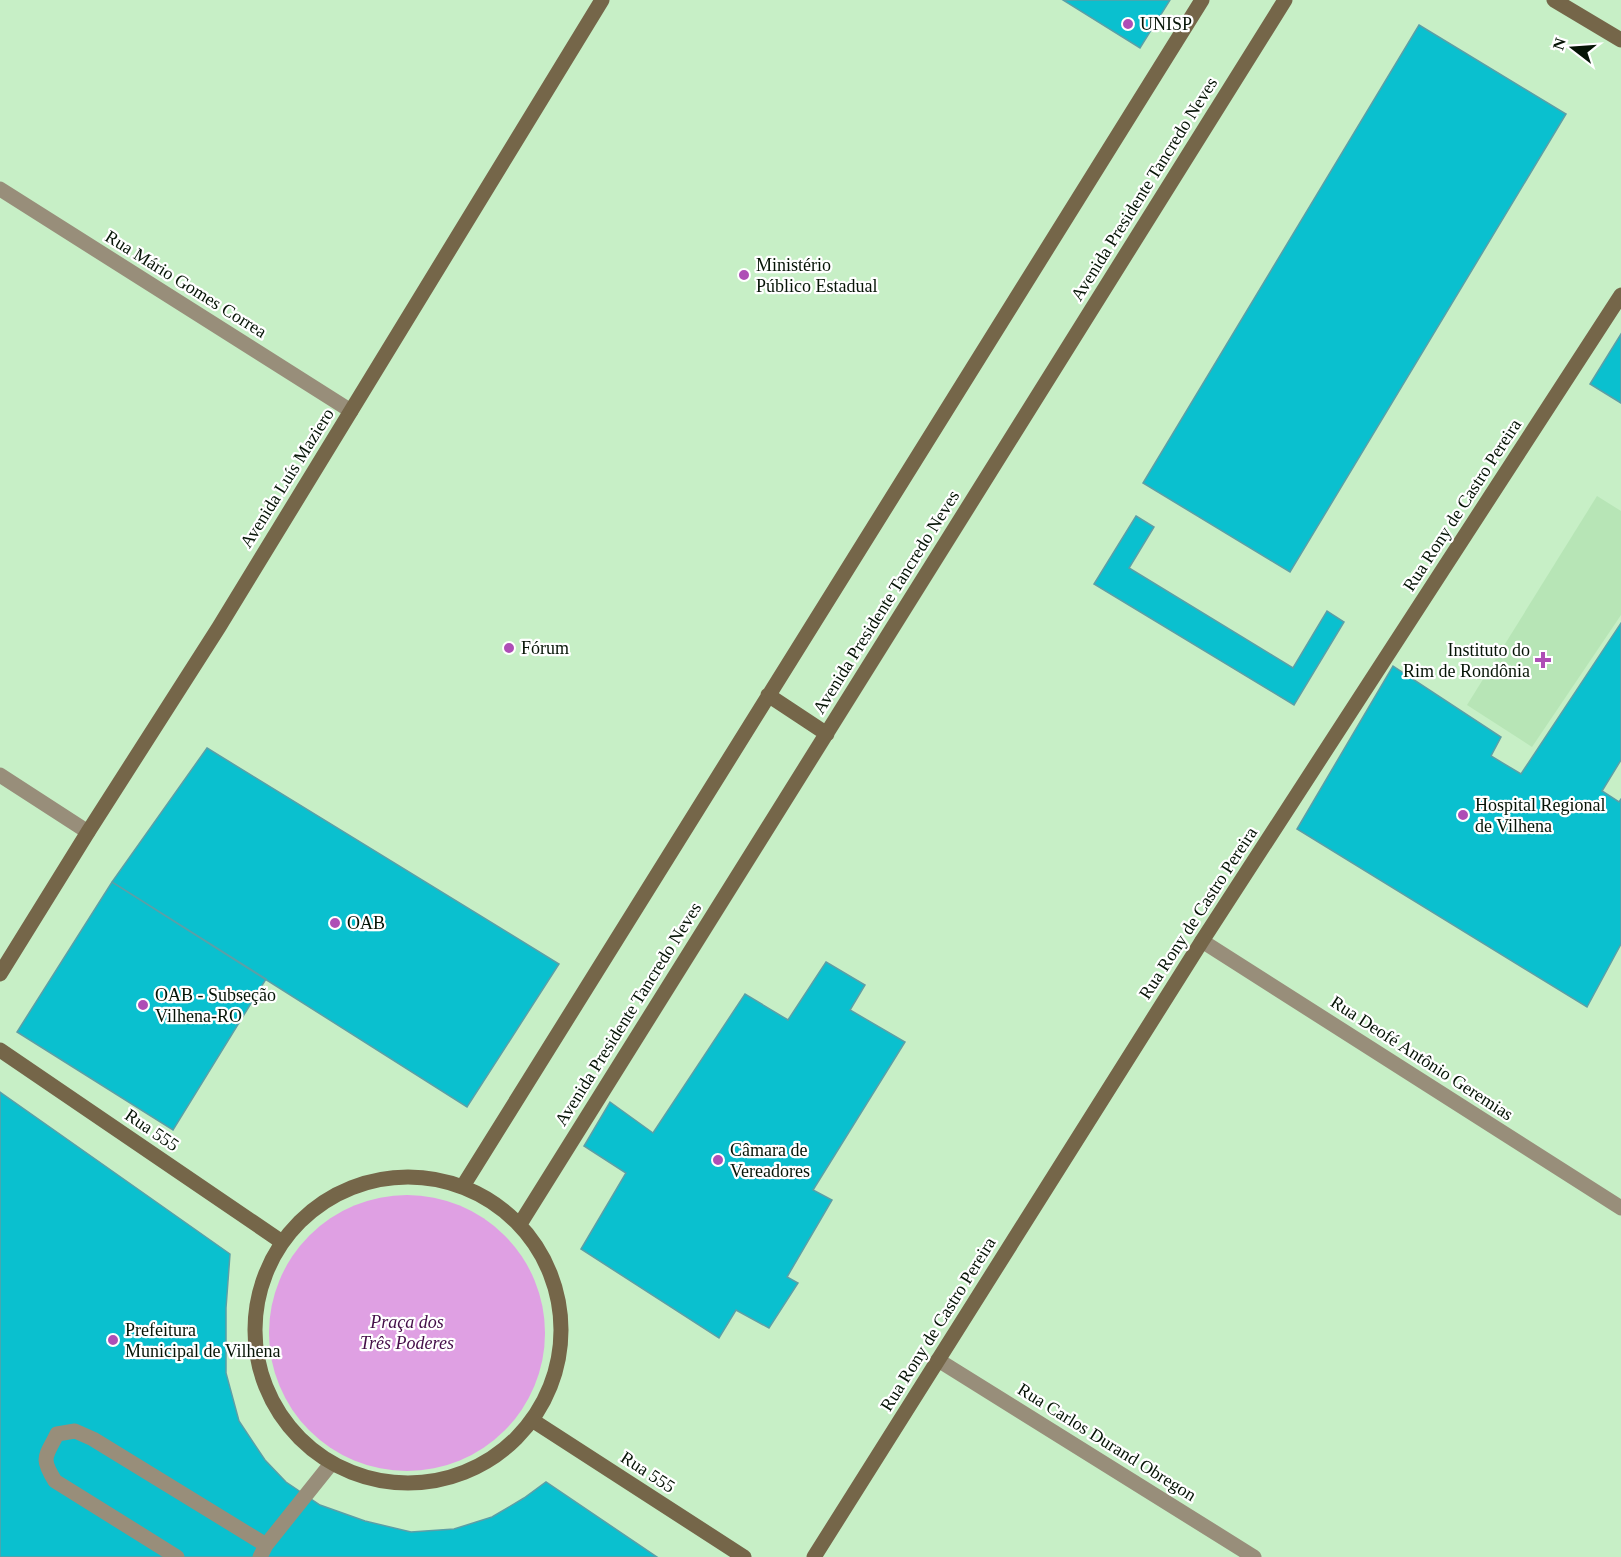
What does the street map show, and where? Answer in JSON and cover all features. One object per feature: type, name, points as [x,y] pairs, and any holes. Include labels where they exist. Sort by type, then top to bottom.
[{"type":"street","name":"Avenida Luís Maziero","points":[[0,974],[219,627],[602,0]]},
{"type":"street","points":[[463,1186],[1202,0]]},
{"type":"street","name":"Avenida Presidente Tancredo Neves","points":[[520,1224],[1285,0]]},
{"type":"street","points":[[1554,0],[1621,40]]},
{"type":"street","name":"Rua Mário Gomes Correa","points":[[0,189],[351,411]]},
{"type":"street","name":"Rua Rony de Castro Pereira","points":[[814,1557],[1203,941],[1621,295]]},
{"type":"street","points":[[768,695],[827,734]]},
{"type":"street","points":[[0,775],[88,832]]},
{"type":"street","name":"Rua Deofé Antônio Geremias","points":[[1203,941],[1621,1208]]},
{"type":"street","name":"Rua 555","points":[[0,1050],[282,1242]]},
{"type":"street","points":[[413,1175],[463,1186],[493,1202],[520,1224],[549,1268],[561,1320],[555,1372],[532,1420],[494,1457],[446,1480],[392,1484],[330,1465],[298,1439],[268,1395],[255,1344],[259,1290],[282,1242],[317,1205],[363,1182],[413,1175]]},
{"type":"street","name":"Rua Carlos Durand Obregon","points":[[938,1360],[1254,1557]]},
{"type":"street","name":"Rua 555","points":[[532,1420],[744,1557]]},
{"type":"street","points":[[177,1557],[55,1481],[45,1458],[57,1434],[75,1431],[93,1439],[263,1551],[330,1465]]},
{"type":"shaded area","name":"Instituto do Rim de Rondônia","points":[[1597,496],[1621,511],[1621,615],[1532,747],[1467,705]]},
{"type":"green space","name":"Praça dos Três Poderes","points":[[393,1195],[421,1195],[447,1200],[472,1211],[495,1226],[514,1245],[529,1268],[540,1293],[545,1333],[543,1360],[535,1386],[522,1410],[505,1431],[484,1448],[447,1466],[421,1471],[393,1471],[367,1466],[342,1455],[319,1440],[300,1421],[285,1398],[274,1373],[269,1347],[269,1319],[274,1293],[285,1268],[300,1245],[319,1226],[342,1211],[367,1200]]},
{"type":"building","name":"UNISP","points":[[1063,0],[1170,0],[1140,48]]},
{"type":"building","points":[[1419,25],[1566,114],[1290,572],[1143,483]]},
{"type":"building","points":[[1621,334],[1621,403],[1590,384]]},
{"type":"building","points":[[1136,516],[1154,527],[1129,568],[1293,668],[1327,611],[1344,622],[1294,705],[1094,584]]},
{"type":"building","name":"Hospital Regional de Vilhena","points":[[1621,623],[1621,760],[1602,791],[1619,802],[1621,799],[1621,944],[1587,1007],[1297,829],[1393,666],[1501,737],[1491,756],[1521,774]]},
{"type":"building","name":"OAB","points":[[207,748],[559,964],[467,1107],[112,882]]},
{"type":"building","points":[[112,882],[266,979],[173,1130],[17,1032]]},
{"type":"building","name":"Câmara de Vereadores","points":[[826,962],[865,985],[850,1010],[905,1042],[813,1190],[832,1200],[787,1277],[798,1283],[769,1328],[736,1310],[719,1338],[581,1249],[626,1173],[584,1146],[610,1102],[653,1133],[745,994],[788,1020]]},
{"type":"building","name":"Prefeitura Municipal de Vilhena","points":[[0,1092],[230,1254],[226,1308],[226,1373],[239,1421],[265,1460],[286,1482],[320,1505],[365,1521],[411,1532],[454,1529],[492,1517],[546,1482],[657,1557],[0,1557]]},
{"type":"place","name":"UNISP","points":[[1128,24]]},
{"type":"place","name":"Ministério Público Estadual","points":[[744,275]]},
{"type":"place","name":"Fórum","points":[[509,648]]},
{"type":"place","name":"Instituto do Rim de Rondônia","points":[[1543,660]]},
{"type":"place","name":"Hospital Regional de Vilhena","points":[[1463,815]]},
{"type":"place","name":"OAB","points":[[335,923]]},
{"type":"place","name":"OAB - Subseção Vilhena-RO","points":[[143,1005]]},
{"type":"place","name":"Câmara de Vereadores","points":[[718,1160]]},
{"type":"place","name":"Prefeitura Municipal de Vilhena","points":[[113,1340]]}]
